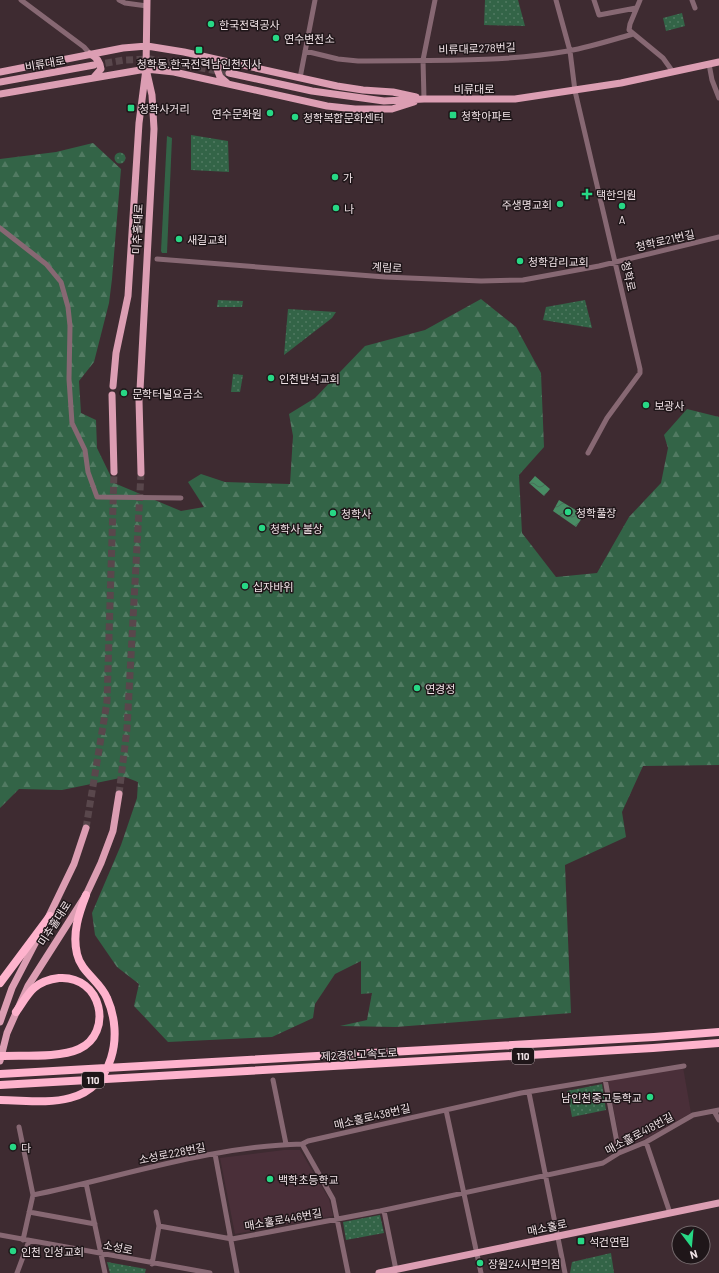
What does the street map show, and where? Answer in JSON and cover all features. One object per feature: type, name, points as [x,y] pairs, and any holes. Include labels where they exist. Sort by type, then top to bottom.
[{"type":"highway","points":[[0,1100],[53,1101],[75,1097],[100,1081],[112,1058],[114,1033],[110,1007],[104,993],[82,966],[75,946],[76,927],[86,894]]},
{"type":"highway","points":[[0,983],[50,916]]},
{"type":"highway","points":[[0,1056],[57,1053],[78,1050],[88,1043],[94,1035],[99,1018],[97,1003],[90,989],[79,981],[65,978],[50,980],[39,984],[30,992],[16,1012]]},
{"type":"highway","name":"제2경인고속도로","points":[[2,1074],[719,1032]]},
{"type":"highway","name":"제2경인고속도로","points":[[1,1085],[719,1043]]},
{"type":"main road","name":"미추홀대로","points":[[113,386],[116,352],[128,296],[139,123],[146,69],[147,3]]},
{"type":"main road","points":[[0,72],[123,48],[147,46],[184,52],[336,86],[393,92],[424,99]]},
{"type":"main road","points":[[90,54],[94,56],[100,64],[101,69],[94,77]]},
{"type":"main road","points":[[229,62],[222,63],[217,69],[220,77],[231,85]]},
{"type":"main road","name":"비류대로","points":[[229,73],[312,91],[384,101],[424,99],[516,99],[575,91],[719,62]]},
{"type":"main road","name":"비류대로","points":[[0,82],[94,65]]},
{"type":"main road","points":[[0,94],[146,69],[174,72],[327,106],[355,109],[392,109],[424,99]]},
{"type":"main road","name":"미추홀대로","points":[[140,390],[154,129],[152,95],[146,69]]},
{"type":"main road","points":[[112,395],[114,472]]},
{"type":"main road","points":[[139,400],[141,473]]},
{"type":"main road","name":"미추홀대로","points":[[0,1061],[7,1033],[36,971],[86,894],[113,831],[119,794]]},
{"type":"main road","name":"미추홀대로","points":[[0,1022],[12,988],[50,916],[74,864],[86,828]]},
{"type":"main road","name":"매소홀로","points":[[379,1273],[719,1203]]},
{"type":"street","points":[[21,0],[84,47],[90,54]]},
{"type":"street","points":[[119,0],[125,3],[147,3]]},
{"type":"street","points":[[300,78],[314,0]]},
{"type":"street","name":"비류대로278번길","points":[[424,99],[423,60],[435,0]]},
{"type":"street","name":"청학로","points":[[556,0],[570,51],[575,91],[640,373],[607,418],[588,453]]},
{"type":"street","points":[[594,0],[599,15],[636,8]]},
{"type":"street","points":[[640,0],[629,30],[663,58],[673,72]]},
{"type":"street","points":[[692,0],[695,8]]},
{"type":"street","name":"비류대로278번길","points":[[423,60],[532,56],[570,51],[633,34]]},
{"type":"street","points":[[305,51],[338,59],[358,61],[423,60]]},
{"type":"street","points":[[709,64],[712,80],[719,98]]},
{"type":"street","points":[[0,228],[46,264],[61,282],[68,307],[70,326],[69,379],[72,423],[85,450],[88,472],[97,497],[181,498]]},
{"type":"street","name":"청학로21번길","points":[[615,262],[719,237]]},
{"type":"street","name":"계림로","points":[[157,259],[385,277],[481,281],[523,280],[615,262]]},
{"type":"street","name":"매소홀로438번길","points":[[302,1144],[308,1141],[521,1093],[529,1093],[684,1066]]},
{"type":"street","points":[[605,1079],[619,1153]]},
{"type":"street","points":[[273,1080],[286,1144]]},
{"type":"street","points":[[529,1093],[564,1273]]},
{"type":"street","points":[[446,1110],[481,1273]]},
{"type":"street","points":[[717,1111],[719,1120]]},
{"type":"street","name":"매소홀로418번길","points":[[338,1219],[384,1211],[603,1163],[619,1153],[646,1142],[693,1115],[717,1111]]},
{"type":"street","points":[[16,1273],[26,1240],[29,1212],[33,1195],[19,1126]]},
{"type":"street","points":[[646,1142],[670,1214]]},
{"type":"street","points":[[215,1154],[286,1144],[302,1144]]},
{"type":"street","name":"매소홀로446번길","points":[[302,1144],[332,1196],[348,1273]]},
{"type":"street","name":"소성로228번길","points":[[33,1195],[215,1154],[232,1239],[237,1273]]},
{"type":"street","points":[[86,1183],[105,1273]]},
{"type":"street","points":[[384,1211],[390,1271]]},
{"type":"street","points":[[29,1212],[94,1224]]},
{"type":"street","points":[[152,1264],[159,1226],[156,1212]]},
{"type":"street","name":"매소홀로446번길","points":[[232,1239],[338,1219]]},
{"type":"street","points":[[159,1226],[232,1239]]},
{"type":"street","name":"소성로","points":[[0,1235],[152,1264],[208,1273]]},
{"type":"shaded area","name":"남인천중고등학교","points":[[683,1067],[691,1113],[645,1139],[621,1148],[608,1080]]},
{"type":"shaded area","name":"백학초등학교","points":[[284,1150],[300,1150],[329,1199],[333,1216],[235,1234],[220,1158]]},
{"type":"green space","points":[[485,0],[518,0],[525,26],[484,25]]},
{"type":"green space","points":[[682,13],[685,26],[666,31],[663,18]]},
{"type":"green space","points":[[191,135],[228,141],[229,172],[191,170]]},
{"type":"green space","points":[[167,136],[172,138],[167,253],[162,253],[161,251]]},
{"type":"green space","points":[[93,143],[121,169],[109,303],[94,362],[79,381],[81,413],[96,420],[97,448],[114,483],[181,511],[204,507],[188,482],[201,474],[225,482],[290,484],[293,436],[289,414],[315,398],[365,346],[425,330],[481,299],[516,327],[541,373],[544,447],[519,475],[522,533],[556,577],[597,573],[629,517],[661,483],[668,448],[664,435],[687,409],[719,417],[719,765],[643,766],[622,812],[626,837],[565,865],[571,1013],[396,1027],[340,1026],[367,1020],[372,993],[361,994],[361,961],[335,974],[315,1004],[313,1018],[272,1037],[168,1042],[134,1006],[139,984],[117,967],[95,935],[92,913],[121,845],[137,798],[138,782],[125,777],[62,790],[19,789],[0,808],[0,159],[56,152]]},
{"type":"green space","points":[[120,152],[124,154],[126,158],[124,162],[120,164],[116,162],[114,158],[116,154]]},
{"type":"green space","points":[[218,300],[243,301],[242,307],[217,307]]},
{"type":"green space","points":[[585,300],[592,328],[543,320],[546,307]]},
{"type":"green space","points":[[288,309],[336,312],[332,318],[284,355]]},
{"type":"green space","points":[[233,374],[243,375],[240,392],[231,392]]},
{"type":"green space","points":[[602,1084],[606,1110],[572,1117],[567,1091]]},
{"type":"green space","points":[[380,1215],[384,1233],[346,1240],[343,1222]]},
{"type":"green space","points":[[611,1253],[614,1273],[570,1273],[572,1262]]},
{"type":"green space","points":[[107,1262],[146,1269],[145,1273],[110,1273]]},
{"type":"water","points":[[535,476],[550,489],[544,496],[529,483]]},
{"type":"water","points":[[559,500],[584,515],[576,527],[553,511]]},
{"type":"tunnel","points":[[95,65],[124,60],[150,59],[229,73]]},
{"type":"tunnel","points":[[86,828],[107,702],[114,472]]},
{"type":"tunnel","points":[[119,794],[127,729],[141,473]]},
{"type":"place","name":"한국전력공사","points":[[211,24]]},
{"type":"place","name":"연수변전소","points":[[276,38]]},
{"type":"place","name":"청학동.한국전력남인천지사","points":[[199,50]]},
{"type":"place","name":"청학사거리","points":[[131,108]]},
{"type":"place","name":"연수문화원","points":[[270,113]]},
{"type":"place","name":"청학아파트","points":[[453,115]]},
{"type":"place","name":"청학복합문화센터","points":[[295,117]]},
{"type":"place","name":"가","points":[[335,177]]},
{"type":"place","name":"택한의원","points":[[587,194]]},
{"type":"place","name":"주생명교회","points":[[560,204]]},
{"type":"place","name":"A","points":[[622,206]]},
{"type":"place","name":"나","points":[[336,208]]},
{"type":"place","name":"새길교회","points":[[179,239]]},
{"type":"place","name":"청학감리교회","points":[[520,261]]},
{"type":"place","name":"인천반석교회","points":[[271,378]]},
{"type":"place","name":"문학터널요금소","points":[[124,393]]},
{"type":"place","name":"보광사","points":[[646,405]]},
{"type":"place","name":"청학풀장","points":[[568,512]]},
{"type":"place","name":"청학사","points":[[333,513]]},
{"type":"place","name":"청학사 불상","points":[[262,528]]},
{"type":"place","name":"십자바위","points":[[245,586]]},
{"type":"place","name":"연경정","points":[[417,688]]},
{"type":"place","name":"남인천중고등학교","points":[[650,1097]]},
{"type":"place","name":"다","points":[[13,1147]]},
{"type":"place","name":"백학초등학교","points":[[270,1179]]},
{"type":"place","name":"석건연립","points":[[581,1241]]},
{"type":"place","name":"인천 인성교회","points":[[13,1251]]},
{"type":"place","name":"장원24시편의점","points":[[480,1263]]}]
